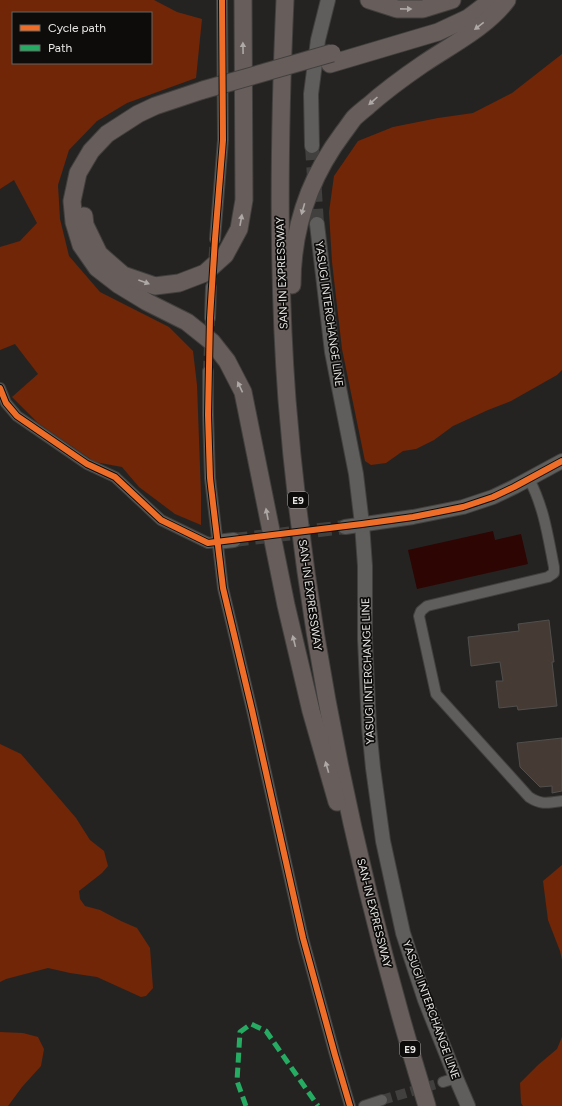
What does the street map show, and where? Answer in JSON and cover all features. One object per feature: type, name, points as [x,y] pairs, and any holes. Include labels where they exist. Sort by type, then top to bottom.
[{"type":"highway","points":[[202,96],[178,109],[138,125],[110,145],[91,168],[83,197],[85,225],[99,254],[123,275],[154,286],[179,283],[205,273],[225,255],[239,229],[244,200],[243,0]]},
{"type":"highway","name":"SAN-IN EXPRESSWAY","points":[[285,0],[281,86],[281,289],[288,401],[298,503],[312,613],[328,709],[347,802],[394,992],[427,1106]]},
{"type":"highway","points":[[369,0],[397,9],[423,9],[452,0]]},
{"type":"highway","points":[[394,992],[358,878],[311,711],[284,598],[243,392],[227,361],[212,342],[187,322],[119,286],[97,268],[80,244],[74,222],[72,201],[78,173],[91,152],[107,134],[138,114],[155,106],[261,84],[430,24],[463,10],[476,0]]},
{"type":"highway","points":[[331,58],[382,50],[438,32],[468,18],[492,0]]},
{"type":"highway","points":[[283,328],[292,303],[292,268],[297,232],[305,203],[317,175],[331,149],[355,118],[385,90],[477,28],[502,7],[507,0]]},
{"type":"main road","points":[[312,146],[312,94],[318,40],[328,0]]},
{"type":"main road","name":"YASUGI INTERCHANGE LINE","points":[[317,224],[332,352],[356,474],[362,524],[366,566],[365,639],[368,726],[372,768],[383,841],[403,933],[449,1080],[468,1106]]},
{"type":"main road","points":[[345,527],[413,517],[462,507],[493,497],[529,480],[562,461]]},
{"type":"main road","points":[[217,542],[234,540]]},
{"type":"street","points":[[215,239],[223,140],[222,0]]},
{"type":"street","points":[[210,318],[212,288]]},
{"type":"street","points":[[208,371],[210,478],[223,588],[303,938],[350,1106]]},
{"type":"street","points":[[0,388],[6,403],[17,416],[87,464],[115,477],[161,520],[208,543],[217,542]]},
{"type":"street","points":[[529,480],[541,504],[554,573],[548,577],[427,606],[421,611],[419,616],[436,694],[529,797],[536,802],[544,803],[562,801]]},
{"type":"street","points":[[364,1106],[382,1100]]},
{"type":"shaded area","points":[[0,0],[154,0],[177,12],[202,19],[196,78],[127,103],[97,121],[69,150],[58,185],[60,219],[69,256],[100,292],[169,327],[193,351],[197,385],[201,525],[175,514],[139,487],[122,467],[95,462],[38,423],[12,397],[38,374],[15,344],[0,350],[0,247],[20,241],[37,223],[14,180],[0,189]]},
{"type":"shaded area","points":[[562,54],[562,370],[557,375],[511,401],[453,426],[434,440],[416,449],[403,451],[386,463],[371,465],[365,461],[342,349],[332,262],[329,212],[334,176],[358,141],[393,127],[473,113],[512,93]]},
{"type":"shaded area","points":[[493,531],[495,540],[521,534],[528,564],[417,589],[408,550]]},
{"type":"shaded area","points":[[0,744],[21,754],[76,818],[90,840],[104,851],[108,866],[102,873],[79,891],[80,899],[85,906],[100,910],[137,928],[150,948],[153,988],[146,996],[141,997],[97,977],[48,968],[0,982]]},
{"type":"shaded area","points":[[562,865],[562,960],[548,920],[543,881]]},
{"type":"shaded area","points":[[0,1032],[23,1033],[38,1037],[44,1049],[41,1066],[22,1087],[8,1106],[0,1106]]},
{"type":"shaded area","points":[[562,1037],[562,1106],[523,1106],[521,1103],[520,1083],[557,1049]]},
{"type":"building","points":[[549,620],[557,706],[518,710],[517,706],[499,708],[496,681],[503,681],[500,662],[471,666],[468,637],[519,631],[518,624]]},
{"type":"building","points":[[562,738],[562,791],[552,793],[552,786],[540,787],[520,767],[517,743]]},
{"type":"tunnel","points":[[312,146],[317,224]]},
{"type":"tunnel","points":[[211,287],[215,239]]},
{"type":"tunnel","points":[[208,371],[210,318]]},
{"type":"tunnel","points":[[234,540],[345,527]]},
{"type":"tunnel","points":[[382,1100],[443,1082]]},
{"type":"marked path","points":[[246,1106],[237,1081],[240,1032],[251,1024],[266,1031],[318,1106]]},
{"type":"cycle path","points":[[222,0],[223,140],[210,318],[208,415],[210,478],[223,588],[303,938],[350,1106]]},
{"type":"cycle path","points":[[0,388],[6,403],[17,416],[87,464],[115,477],[161,520],[208,543],[413,517],[463,507],[493,497],[562,461]]}]
